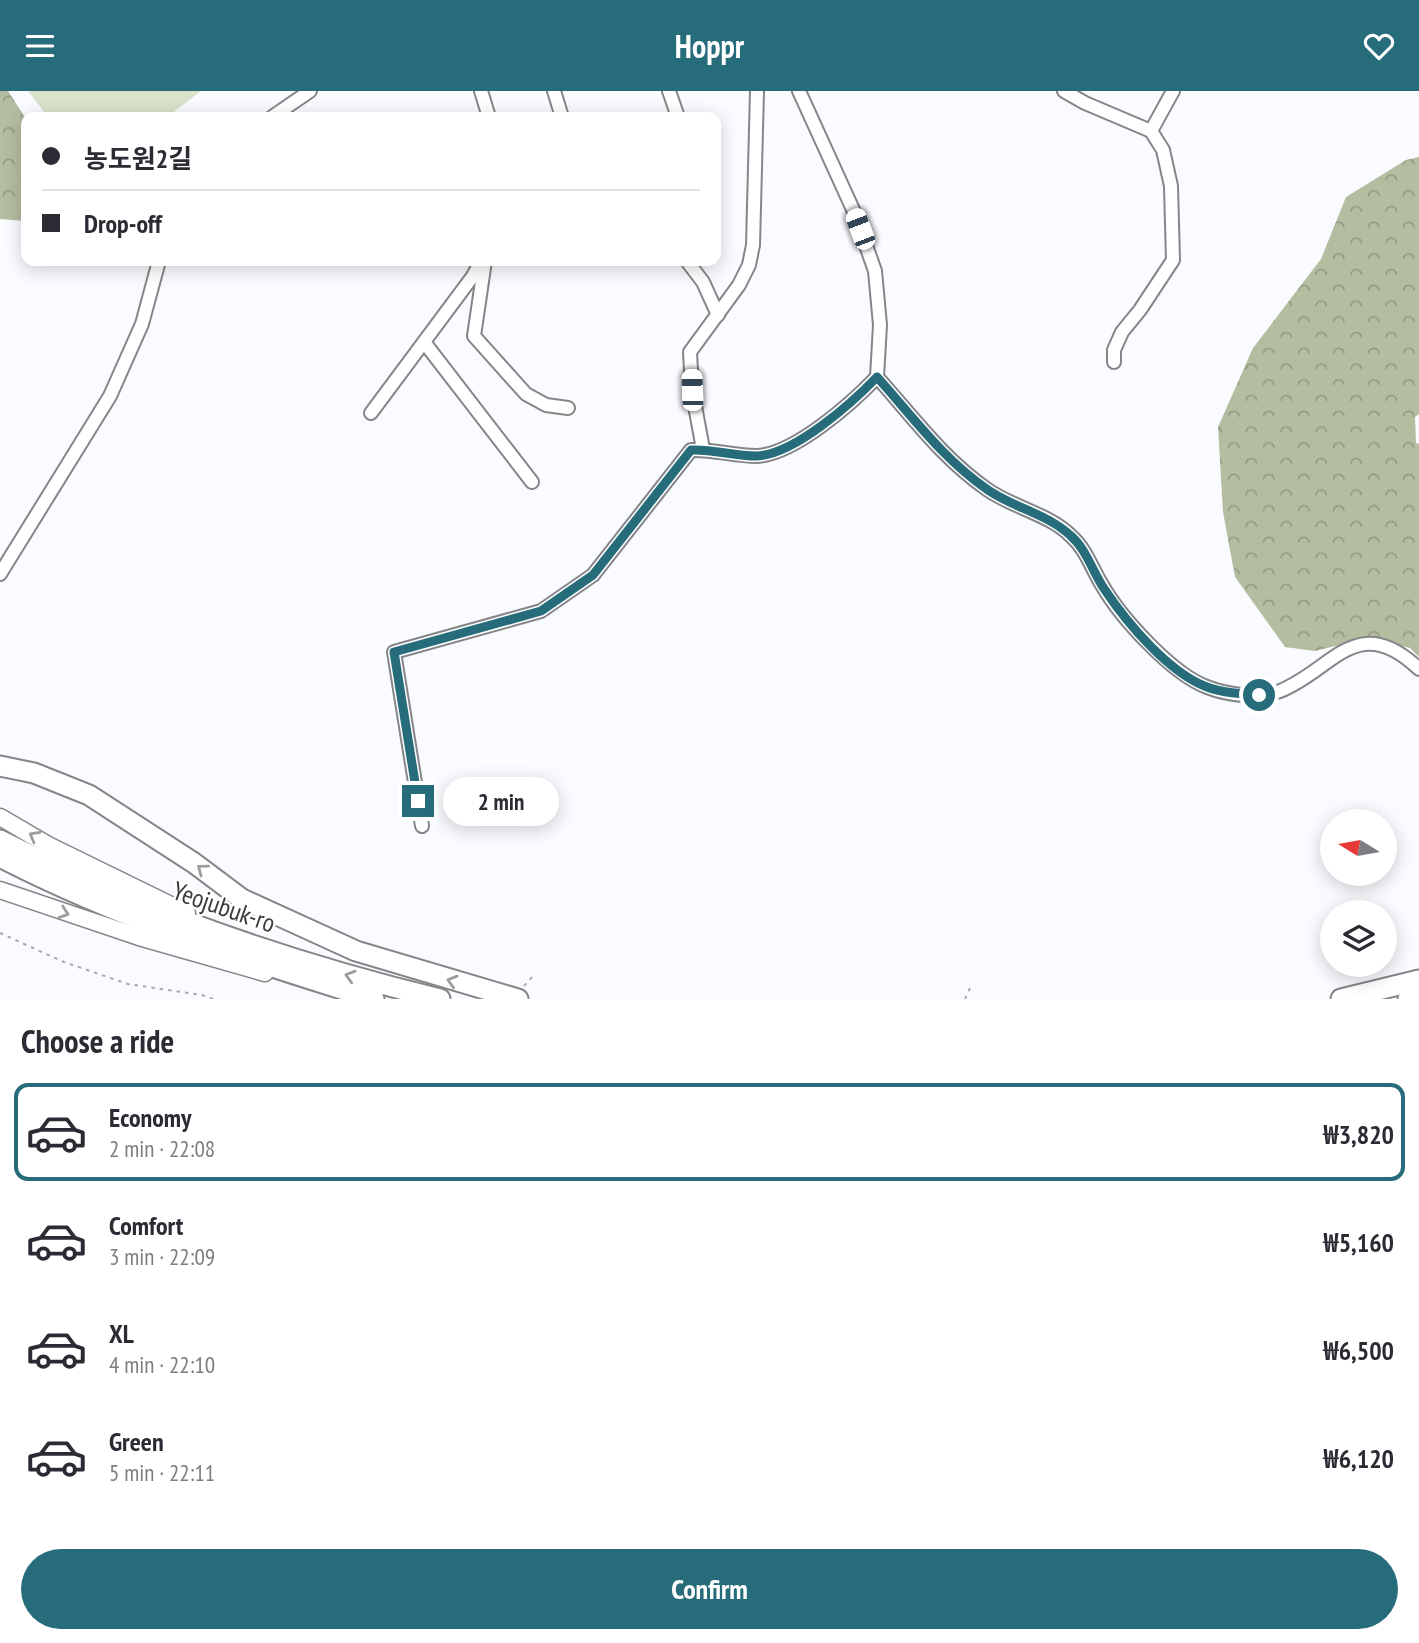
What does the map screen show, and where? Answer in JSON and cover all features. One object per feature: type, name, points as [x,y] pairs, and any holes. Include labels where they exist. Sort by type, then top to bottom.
[{"type":"highway","points":[[0,766],[34,773],[89,795],[194,863],[242,899],[356,951],[518,995]]},
{"type":"highway","name":"Yeojubuk-ro","points":[[0,840],[84,881],[144,906],[295,960],[440,999]]},
{"type":"highway","name":"Yeojubuk-ro","points":[[0,857],[186,938],[374,999]]},
{"type":"highway","points":[[1340,999],[1419,980]]},
{"type":"highway","points":[[1408,999],[1419,996]]},
{"type":"main road","points":[[0,817],[48,845],[157,899],[295,960]]},
{"type":"main road","points":[[0,890],[207,958],[365,999]]},
{"type":"street","points":[[279,112],[310,91]]},
{"type":"street","points":[[481,91],[487,112]]},
{"type":"street","points":[[554,91],[560,112]]},
{"type":"street","points":[[669,91],[676,112]]},
{"type":"street","points":[[703,449],[692,390],[690,352],[739,285],[749,265],[753,245],[757,91]]},
{"type":"street","points":[[422,826],[394,652],[541,611],[593,575],[691,450],[703,449],[755,456],[775,453],[803,438],[853,402],[877,377],[880,325],[875,271],[855,214],[799,91]]},
{"type":"street","points":[[1064,91],[1085,103],[1151,131],[1163,150],[1171,186],[1173,260],[1122,333],[1114,350],[1114,362]]},
{"type":"street","points":[[1151,131],[1173,91]]},
{"type":"street","points":[[0,574],[110,396],[142,324],[158,266]]},
{"type":"street","points":[[372,413],[480,266]]},
{"type":"street","points":[[482,266],[474,336],[526,394],[547,405],[568,408]]},
{"type":"street","points":[[691,266],[704,282],[718,315]]},
{"type":"street","points":[[424,342],[532,482]]},
{"type":"street","points":[[877,377],[908,415],[955,464],[989,491],[1056,525],[1071,536],[1082,548],[1116,606],[1169,665],[1193,681],[1210,689],[1230,692],[1259,695],[1279,691],[1328,659],[1363,644],[1378,644],[1395,651],[1419,669]]},
{"type":"path","points":[[0,933],[64,962],[128,984],[213,999]]},
{"type":"path","points":[[518,995],[533,976]]},
{"type":"path","points":[[965,999],[970,988]]},
{"type":"green space","points":[[0,91],[8,91],[22,112],[21,221],[0,219]]},
{"type":"green space","points":[[28,91],[201,91],[174,112],[44,112]]},
{"type":"green space","points":[[1419,157],[1419,414],[1415,417],[1416,443],[1419,444],[1419,657],[1410,648],[1368,638],[1315,651],[1285,647],[1235,577],[1223,512],[1218,427],[1253,348],[1321,259],[1346,197],[1406,160]]},
{"type":"route","points":[[418,801],[394,652],[541,611],[593,575],[691,450],[703,449],[755,456],[775,453],[803,438],[853,402],[877,377],[945,456],[989,491],[1056,525],[1071,536],[1082,548],[1116,606],[1169,665],[1210,689],[1259,695]]}]
